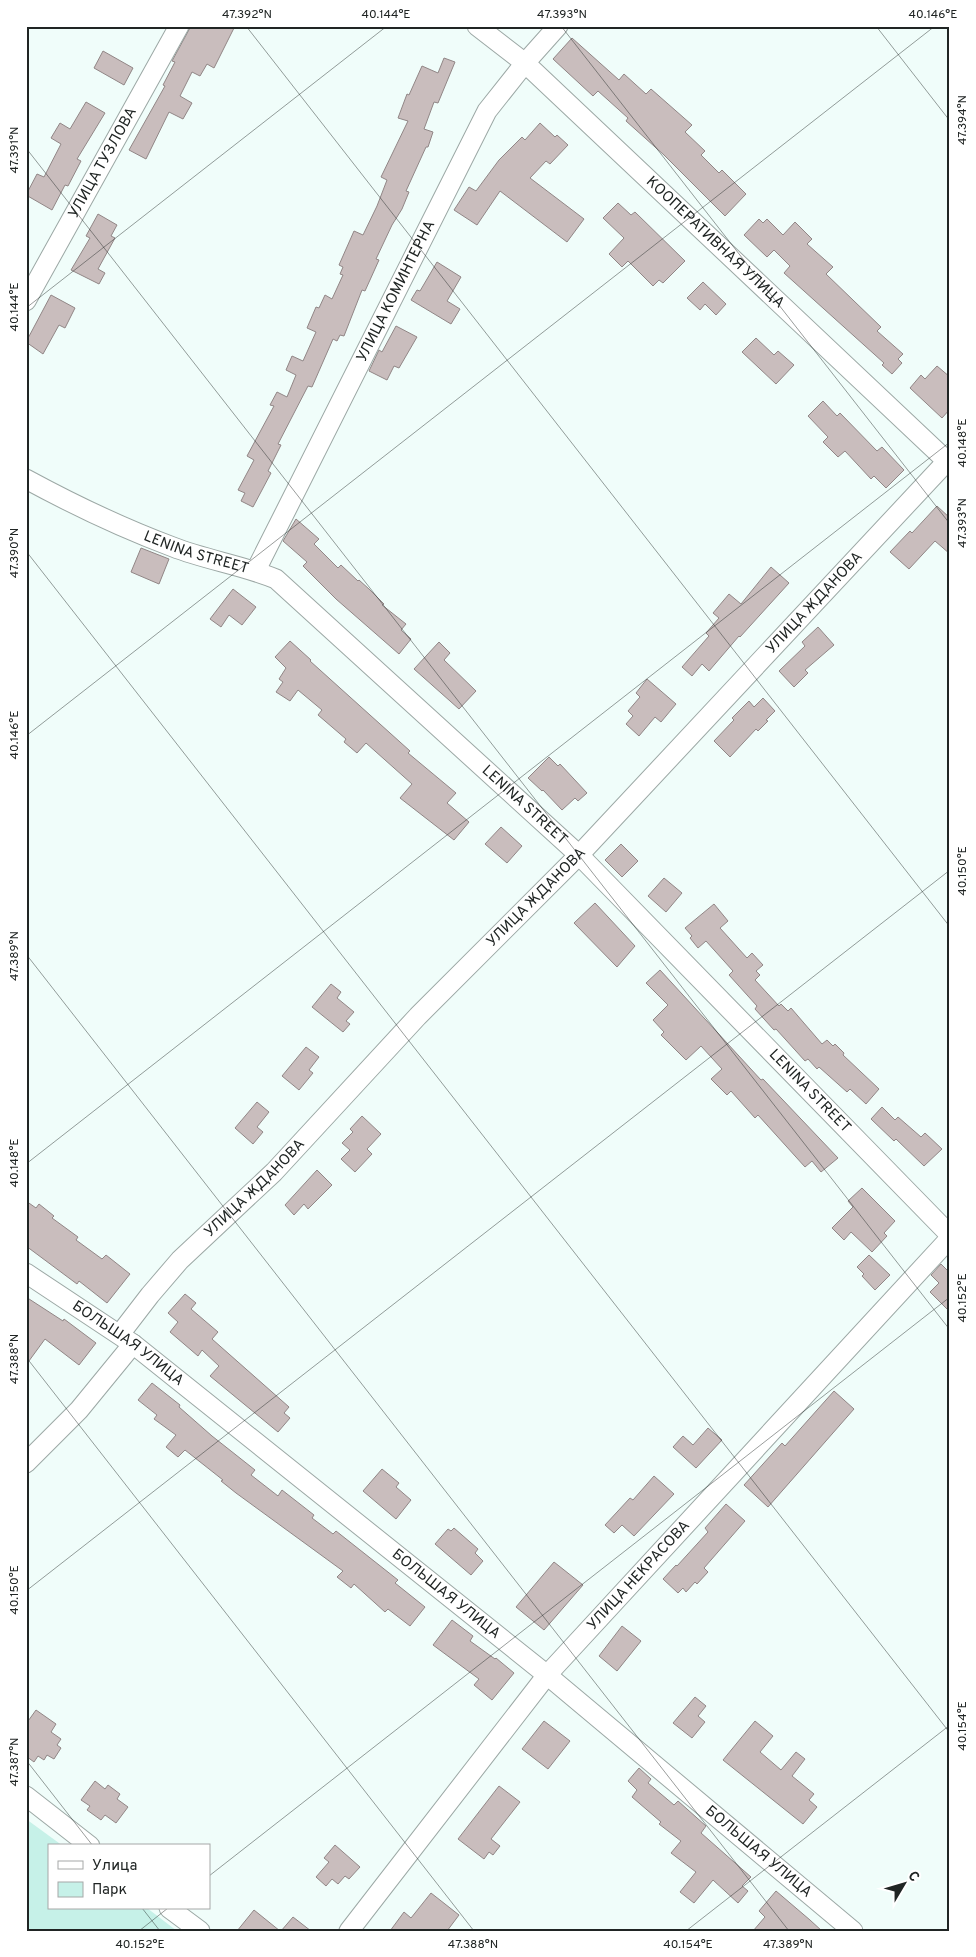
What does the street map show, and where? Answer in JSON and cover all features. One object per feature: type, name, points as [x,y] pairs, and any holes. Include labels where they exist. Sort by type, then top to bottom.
[{"type":"street","name":"УЛИЦА ТУЗЛОВА","points":[[26,301],[179,26]]},
{"type":"street","name":"КООПЕРАТИВНАЯ УЛИЦА","points":[[477,26],[526,63],[949,461]]},
{"type":"street","name":"УЛИЦА КОМИНТЕРНА","points":[[256,570],[487,111],[558,26]]},
{"type":"street","name":"УЛИЦА ЖДАНОВА","points":[[26,1463],[79,1410],[126,1339],[150,1295],[180,1260],[274,1172],[418,1016],[579,855],[949,461]]},
{"type":"street","name":"LENINA STREET","points":[[26,480],[80,508],[174,548],[256,570],[276,579],[579,855],[950,1237]]},
{"type":"street","name":"УЛИЦА НЕКРАСОВА","points":[[349,1931],[547,1675],[950,1237]]},
{"type":"street","name":"БОЛЬШАЯ УЛИЦА","points":[[26,1273],[126,1339],[547,1675],[853,1931]]},
{"type":"street","points":[[26,1796],[87,1844]]},
{"type":"street","points":[[172,1910],[200,1931]]},
{"type":"green space","points":[[26,1819],[60,1844],[48,1844],[48,1910],[150,1910],[177,1931],[26,1931]]},
{"type":"building","points":[[191,26],[235,26],[214,68],[207,64],[200,76],[192,72],[180,96],[192,103],[183,119],[169,112],[146,159],[129,150],[165,86],[163,85],[175,62],[172,61]]},
{"type":"building","points":[[572,38],[619,80],[624,74],[646,94],[651,89],[692,125],[685,132],[705,151],[701,155],[719,173],[722,170],[746,194],[725,216],[664,155],[626,121],[628,118],[598,91],[593,96],[553,59]]},
{"type":"building","points":[[103,51],[133,68],[124,85],[94,68]]},
{"type":"building","points":[[444,58],[455,62],[438,103],[434,102],[424,129],[433,132],[428,147],[426,147],[406,191],[409,192],[402,209],[376,259],[379,260],[365,291],[362,290],[344,336],[340,335],[337,341],[333,339],[312,387],[308,386],[278,444],[281,445],[268,471],[271,473],[253,507],[241,501],[245,493],[238,490],[254,460],[247,456],[274,406],[270,405],[277,392],[287,397],[296,375],[286,370],[292,356],[303,361],[316,332],[307,328],[316,307],[319,308],[325,295],[332,299],[343,275],[340,274],[343,267],[339,265],[354,231],[363,235],[377,206],[387,180],[381,177],[408,121],[398,118],[407,94],[409,95],[422,66],[438,73]]},
{"type":"building","points":[[86,102],[105,113],[77,159],[81,161],[68,186],[65,185],[52,210],[26,195],[37,174],[44,177],[61,144],[51,138],[60,123],[70,129]]},
{"type":"building","points":[[540,123],[555,137],[557,135],[568,145],[550,164],[546,161],[530,178],[584,219],[567,242],[500,191],[477,225],[454,210],[469,187],[476,191],[499,160],[522,137],[525,140]]},
{"type":"building","points":[[618,203],[631,215],[635,212],[685,261],[663,283],[659,280],[653,286],[628,261],[622,267],[609,254],[624,238],[603,218]]},
{"type":"building","points":[[98,214],[117,225],[111,236],[115,238],[98,269],[105,273],[99,284],[71,270],[90,238],[86,236]]},
{"type":"building","points":[[759,219],[763,223],[767,219],[783,235],[795,222],[812,239],[807,244],[833,267],[826,274],[881,327],[877,331],[903,354],[898,359],[902,363],[892,374],[882,365],[884,363],[784,273],[790,266],[774,250],[767,257],[744,235]]},
{"type":"building","points":[[437,262],[461,277],[447,301],[460,309],[451,324],[411,300],[417,290],[420,291]]},
{"type":"building","points":[[703,282],[726,304],[716,315],[705,304],[700,310],[687,298]]},
{"type":"building","points":[[51,295],[75,308],[65,328],[59,325],[43,354],[26,342]]},
{"type":"building","points":[[396,326],[417,337],[399,368],[394,366],[387,380],[369,371],[379,350],[382,352]]},
{"type":"building","points":[[756,338],[774,355],[778,351],[794,365],[776,384],[742,352]]},
{"type":"building","points":[[937,366],[950,377],[950,409],[942,418],[910,388],[921,375],[925,379]]},
{"type":"building","points":[[823,401],[837,416],[840,413],[877,451],[882,447],[904,470],[886,488],[874,476],[871,479],[845,451],[838,457],[823,442],[828,437],[808,416]]},
{"type":"building","points":[[937,506],[950,518],[950,554],[935,541],[909,569],[890,552],[910,531],[912,533]]},
{"type":"building","points":[[296,519],[319,539],[314,544],[338,568],[341,565],[369,589],[384,604],[382,605],[406,624],[401,630],[411,639],[399,654],[336,599],[303,566],[307,562],[283,541]]},
{"type":"building","points":[[141,548],[169,559],[159,584],[131,572]]},
{"type":"building","points":[[771,567],[789,583],[709,671],[702,664],[692,676],[682,667],[709,636],[706,633],[719,618],[713,613],[729,594],[741,604]]},
{"type":"building","points":[[233,589],[256,607],[242,625],[229,615],[221,627],[210,619]]},
{"type":"building","points":[[818,627],[834,645],[805,670],[808,673],[794,687],[779,671],[805,646],[802,642]]},
{"type":"building","points":[[290,641],[410,751],[408,753],[456,793],[447,803],[469,822],[454,840],[400,798],[412,784],[366,743],[357,753],[344,742],[346,739],[318,715],[322,710],[298,690],[290,701],[276,692],[283,682],[279,679],[286,668],[275,657]]},
{"type":"building","points":[[439,642],[450,653],[444,660],[476,691],[459,709],[414,669]]},
{"type":"building","points":[[647,679],[676,704],[661,722],[655,717],[639,736],[626,724],[633,716],[628,711],[640,697],[636,693]]},
{"type":"building","points":[[763,698],[775,711],[766,720],[768,721],[758,731],[756,729],[730,757],[714,741],[734,720],[732,718],[749,701],[754,707]]},
{"type":"building","points":[[549,757],[558,766],[560,764],[587,793],[578,801],[575,798],[562,810],[543,790],[528,778]]},
{"type":"building","points":[[501,827],[522,846],[507,863],[485,844]]},
{"type":"building","points":[[621,844],[638,861],[622,877],[605,860]]},
{"type":"building","points":[[664,878],[682,893],[666,912],[648,896]]},
{"type":"building","points":[[595,903],[635,946],[617,967],[574,923]]},
{"type":"building","points":[[714,904],[728,921],[720,928],[747,958],[752,953],[763,965],[756,971],[760,975],[755,980],[779,1006],[781,1004],[788,1011],[791,1008],[822,1044],[827,1040],[833,1046],[835,1044],[844,1053],[843,1055],[879,1089],[866,1104],[850,1089],[847,1092],[819,1067],[817,1069],[808,1059],[805,1061],[755,1009],[757,1006],[729,975],[733,971],[706,941],[698,948],[690,938],[692,936],[685,928]]},
{"type":"building","points":[[660,970],[761,1080],[763,1079],[838,1158],[821,1172],[812,1161],[805,1167],[758,1115],[755,1118],[731,1091],[727,1095],[711,1079],[722,1069],[701,1046],[686,1060],[661,1035],[664,1032],[653,1020],[668,1005],[646,983]]},
{"type":"building","points":[[331,984],[341,992],[337,998],[354,1012],[346,1021],[350,1024],[343,1032],[312,1007]]},
{"type":"building","points":[[306,1047],[319,1057],[309,1070],[313,1073],[299,1090],[282,1076]]},
{"type":"building","points":[[257,1102],[269,1112],[257,1127],[263,1132],[253,1144],[235,1128]]},
{"type":"building","points":[[882,1107],[895,1120],[898,1117],[921,1137],[925,1133],[942,1149],[924,1166],[896,1139],[894,1141],[871,1119]]},
{"type":"building","points":[[362,1116],[381,1134],[367,1149],[372,1154],[355,1172],[341,1159],[350,1150],[342,1143],[353,1132],[350,1129]]},
{"type":"building","points":[[317,1170],[332,1185],[308,1209],[304,1204],[294,1215],[285,1205]]},
{"type":"building","points":[[862,1188],[895,1221],[884,1233],[887,1236],[872,1252],[851,1232],[844,1240],[832,1228],[853,1207],[848,1201]]},
{"type":"building","points":[[26,1201],[36,1208],[39,1204],[54,1216],[52,1218],[78,1237],[76,1240],[102,1259],[106,1255],[130,1274],[107,1303],[79,1281],[77,1284],[26,1246]]},
{"type":"building","points":[[869,1255],[890,1275],[875,1290],[862,1276],[864,1274],[857,1267]]},
{"type":"building","points":[[941,1264],[950,1273],[950,1312],[930,1292],[939,1283],[931,1275]]},
{"type":"building","points":[[185,1294],[196,1303],[191,1309],[218,1332],[212,1339],[289,1407],[284,1413],[290,1418],[278,1432],[210,1376],[219,1366],[202,1350],[198,1356],[170,1332],[178,1322],[168,1313]]},
{"type":"building","points":[[26,1297],[63,1321],[64,1319],[96,1343],[79,1365],[45,1339],[26,1365]]},
{"type":"building","points":[[152,1383],[180,1405],[179,1407],[212,1436],[255,1470],[251,1475],[278,1496],[282,1490],[314,1515],[312,1518],[333,1534],[336,1531],[398,1580],[395,1583],[425,1607],[410,1626],[388,1609],[385,1612],[354,1584],[351,1588],[337,1577],[343,1571],[236,1493],[221,1481],[223,1480],[185,1450],[178,1457],[166,1447],[176,1435],[154,1419],[157,1415],[138,1400]]},
{"type":"building","points":[[834,1391],[854,1409],[768,1507],[744,1485],[782,1443],[785,1446]]},
{"type":"building","points":[[708,1428],[722,1440],[696,1468],[673,1447],[683,1436],[693,1445]]},
{"type":"building","points":[[382,1469],[399,1483],[396,1487],[411,1500],[396,1519],[363,1491]]},
{"type":"building","points":[[654,1476],[674,1494],[634,1536],[622,1525],[614,1533],[605,1525],[630,1498],[633,1500]]},
{"type":"building","points":[[726,1504],[745,1521],[704,1568],[708,1572],[697,1584],[695,1582],[686,1592],[683,1588],[678,1593],[663,1579],[708,1532],[705,1528]]},
{"type":"building","points":[[454,1528],[478,1549],[475,1553],[483,1561],[471,1575],[435,1544],[448,1529],[451,1531]]},
{"type":"building","points":[[554,1562],[583,1585],[544,1630],[516,1607]]},
{"type":"building","points":[[452,1620],[473,1636],[470,1641],[496,1658],[514,1673],[492,1700],[474,1685],[479,1679],[433,1645]]},
{"type":"building","points":[[622,1626],[641,1641],[617,1671],[599,1656]]},
{"type":"building","points":[[695,1697],[706,1706],[698,1716],[705,1722],[692,1738],[673,1723]]},
{"type":"building","points":[[36,1710],[56,1724],[51,1732],[61,1739],[57,1745],[61,1748],[54,1759],[47,1755],[44,1760],[38,1756],[34,1762],[26,1756],[26,1724]]},
{"type":"building","points":[[544,1721],[570,1741],[548,1769],[522,1749]]},
{"type":"building","points":[[755,1721],[773,1736],[760,1752],[781,1770],[796,1752],[805,1759],[792,1776],[814,1794],[809,1800],[817,1807],[803,1824],[723,1760]]},
{"type":"building","points":[[639,1768],[651,1779],[648,1783],[674,1805],[678,1801],[706,1826],[701,1833],[751,1877],[742,1886],[748,1891],[738,1903],[713,1880],[694,1903],[680,1892],[696,1872],[671,1853],[681,1841],[659,1824],[661,1822],[632,1797],[637,1790],[628,1781]]},
{"type":"building","points":[[95,1781],[105,1789],[108,1785],[120,1794],[117,1799],[128,1807],[116,1823],[105,1815],[101,1820],[87,1810],[90,1806],[81,1800]]},
{"type":"building","points":[[499,1786],[520,1802],[491,1839],[500,1846],[493,1855],[489,1852],[484,1859],[458,1839]]},
{"type":"building","points":[[335,1845],[360,1867],[349,1879],[345,1876],[338,1884],[332,1879],[326,1886],[316,1877],[329,1862],[324,1858]]},
{"type":"building","points":[[776,1891],[822,1931],[753,1931],[765,1917],[759,1911]]},
{"type":"building","points":[[431,1893],[459,1915],[447,1931],[390,1931],[404,1912],[411,1918]]},
{"type":"building","points":[[254,1910],[280,1931],[237,1931]]},
{"type":"building","points":[[293,1917],[311,1931],[281,1931]]}]
